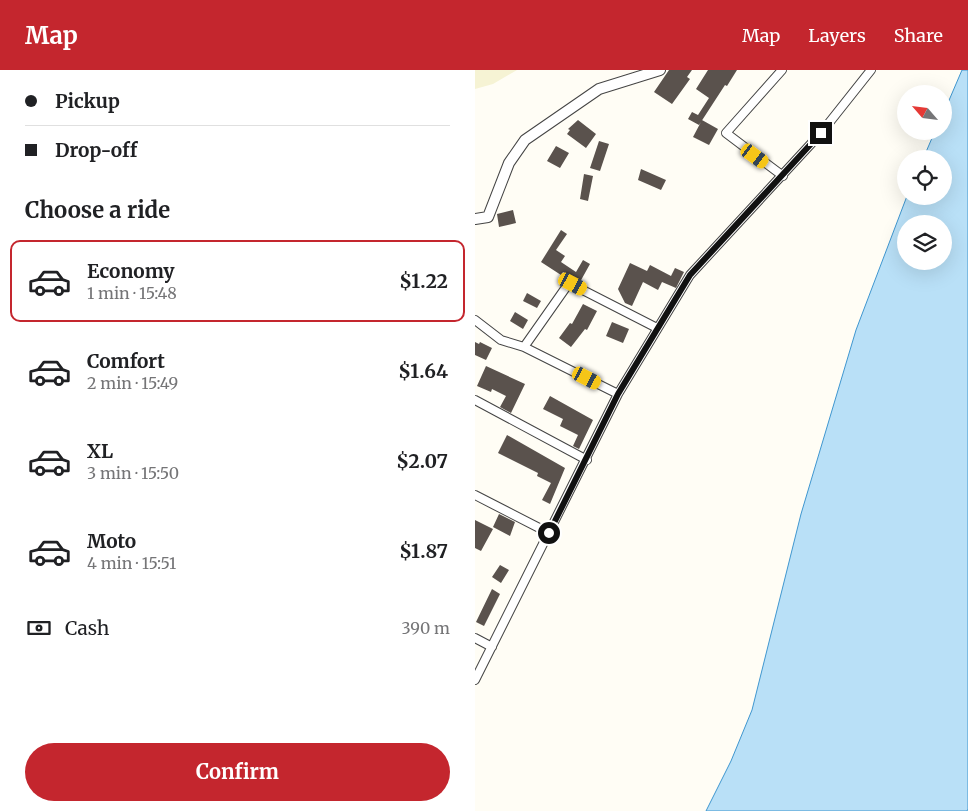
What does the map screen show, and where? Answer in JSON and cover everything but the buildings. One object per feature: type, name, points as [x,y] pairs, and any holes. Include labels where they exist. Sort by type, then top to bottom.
[{"type":"street","points":[[475,219],[488,217],[509,163],[525,140],[599,89],[660,70]]},
{"type":"street","points":[[782,70],[725,133],[783,176]]},
{"type":"street","points":[[475,680],[587,460],[618,394],[690,275],[821,133],[871,70]]},
{"type":"street","points":[[524,347],[569,284],[657,328]]},
{"type":"street","points":[[475,320],[501,340],[524,347],[618,394]]},
{"type":"street","points":[[475,400],[587,460]]},
{"type":"street","points":[[475,495],[549,533]]},
{"type":"street","points":[[475,638],[492,647]]},
{"type":"shaded area","points":[[475,70],[517,70],[493,84],[475,89]]},
{"type":"water","points":[[962,70],[968,70],[968,809],[967,811],[706,811],[731,761],[752,710],[801,514],[856,330],[897,222],[897,270],[952,270],[952,215],[900,215],[904,205],[952,205],[952,150],[927,150],[931,140],[953,140],[953,91]]},
{"type":"route","points":[[549,533],[587,460],[618,394],[690,275],[821,133]]}]
